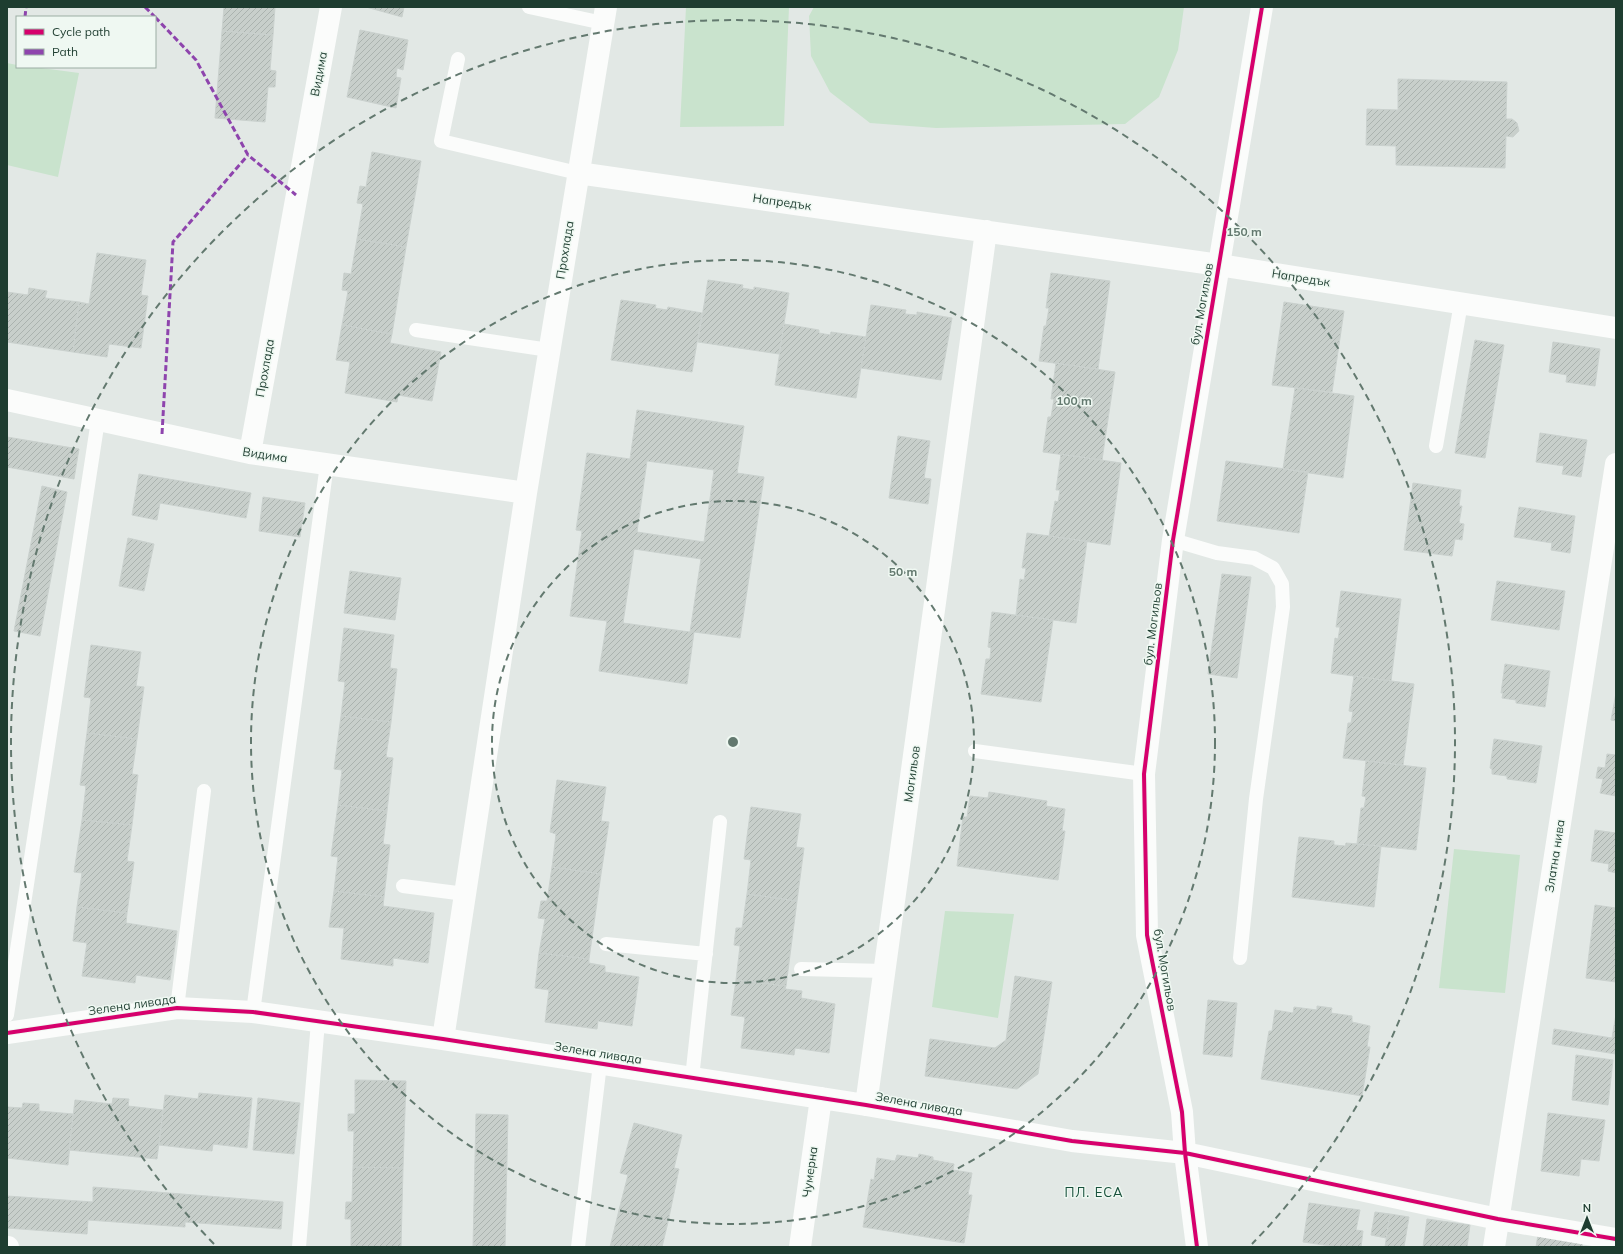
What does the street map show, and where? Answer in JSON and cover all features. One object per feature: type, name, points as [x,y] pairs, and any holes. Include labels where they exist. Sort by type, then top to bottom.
[{"type":"street","name":"Видима","points":[[306,141],[331,7]]},
{"type":"street","name":"бул. Могильов","points":[[1197,1247],[1185,1153],[1182,1112],[1147,935],[1144,774],[1173,540],[1262,7]]},
{"type":"street","name":"Прохлада","points":[[443,1040],[526,493],[604,15]]},
{"type":"street","name":"Прохлада","points":[[250,453],[306,141]]},
{"type":"street","name":"Напредък","points":[[578,173],[1219,265],[1616,328]]},
{"type":"street","name":"Могильов","points":[[866,1105],[986,231]]},
{"type":"street","name":"Видима","points":[[7,400],[250,453],[526,493]]},
{"type":"street","name":"Златна нива","points":[[1494,1247],[1616,464]]},
{"type":"street","name":"Зелена ливада","points":[[7,1033],[177,1008],[253,1012],[866,1105],[1072,1141],[1185,1153],[1498,1219],[1616,1239]]},
{"type":"street","name":"Чумерна","points":[[800,1247],[821,1098]]},
{"type":"lane","points":[[529,7],[604,15]]},
{"type":"lane","points":[[458,59],[441,141],[578,173]]},
{"type":"lane","points":[[1436,446],[1461,303]]},
{"type":"lane","points":[[416,330],[549,350]]},
{"type":"lane","points":[[7,1015],[12,959],[98,420]]},
{"type":"lane","points":[[253,1012],[327,464]]},
{"type":"lane","points":[[1173,540],[1217,553],[1254,558],[1273,568],[1282,584],[1283,607],[1256,799],[1240,958]]},
{"type":"lane","points":[[975,751],[1144,774]]},
{"type":"lane","points":[[177,1008],[204,791]]},
{"type":"lane","points":[[692,1078],[720,822]]},
{"type":"lane","points":[[403,886],[465,894]]},
{"type":"lane","points":[[606,944],[706,954]]},
{"type":"lane","points":[[801,969],[885,971]]},
{"type":"lane","points":[[299,1247],[318,1022]]},
{"type":"lane","points":[[578,1247],[600,1064]]},
{"type":"green space","points":[[686,7],[789,7],[784,126],[680,127]]},
{"type":"green space","points":[[814,7],[1184,7],[1178,50],[1159,97],[1125,124],[936,128],[870,123],[830,92],[811,56],[809,16]]},
{"type":"green space","points":[[7,63],[16,65],[16,68],[42,68],[79,73],[58,177],[7,165]]},
{"type":"green space","points":[[1454,849],[1520,855],[1505,993],[1439,988]]},
{"type":"green space","points":[[945,911],[1014,914],[998,1018],[932,1007]]},
{"type":"building","points":[[224,7],[275,7],[273,35],[222,31]]},
{"type":"building","points":[[366,7],[404,7],[402,17]]},
{"type":"building","points":[[360,30],[408,40],[403,70],[397,68],[396,77],[401,78],[396,108],[347,97]]},
{"type":"building","points":[[222,31],[273,35],[270,70],[276,71],[275,87],[268,87],[265,122],[215,118]]},
{"type":"building","points":[[1398,79],[1507,82],[1506,119],[1512,119],[1517,123],[1519,131],[1513,137],[1506,136],[1505,168],[1396,165],[1396,146],[1366,145],[1367,109],[1398,110]]},
{"type":"building","points":[[372,152],[421,161],[406,247],[357,239],[363,204],[357,203],[360,186],[366,187]]},
{"type":"building","points":[[357,239],[406,247],[392,334],[342,325],[348,291],[342,290],[344,273],[351,274]]},
{"type":"building","points":[[97,253],[146,260],[141,295],[148,296],[141,348],[109,344],[107,357],[73,352],[79,302],[89,304]]},
{"type":"building","points":[[1051,273],[1110,281],[1098,369],[1039,361],[1044,326],[1046,326],[1049,308],[1046,308]]},
{"type":"building","points":[[708,280],[743,285],[742,288],[754,290],[754,287],[789,293],[779,354],[698,342]]},
{"type":"building","points":[[29,288],[47,291],[45,298],[79,302],[73,352],[7,342],[7,292],[28,295]]},
{"type":"building","points":[[621,300],[656,305],[655,308],[667,310],[668,307],[702,313],[692,372],[611,360]]},
{"type":"building","points":[[1284,302],[1344,311],[1332,392],[1272,385]]},
{"type":"building","points":[[871,305],[906,310],[905,314],[917,315],[917,312],[952,318],[941,380],[861,368]]},
{"type":"building","points":[[784,324],[819,330],[819,333],[830,335],[831,332],[866,337],[856,398],[775,385]]},
{"type":"building","points":[[342,325],[392,334],[390,343],[441,352],[432,401],[398,395],[397,402],[345,393],[350,362],[336,360]]},
{"type":"building","points":[[1475,340],[1504,345],[1485,458],[1455,453]]},
{"type":"building","points":[[1553,342],[1600,349],[1595,386],[1566,382],[1567,375],[1549,372]]},
{"type":"building","points":[[1056,363],[1115,372],[1102,460],[1043,452],[1048,417],[1051,417],[1054,399],[1051,399]]},
{"type":"building","points":[[1295,388],[1354,396],[1343,478],[1283,469]]},
{"type":"building","points":[[637,410],[744,426],[737,473],[764,477],[740,638],[694,632],[687,684],[599,671],[607,621],[570,616],[582,531],[576,530],[587,453],[630,459]],"holes":[[[647,461],[714,470],[704,542],[637,532]],[[634,549],[701,559],[690,632],[623,623]]]},
{"type":"building","points":[[1540,433],[1587,440],[1581,477],[1562,474],[1564,466],[1536,462]]},
{"type":"building","points":[[898,436],[930,441],[924,478],[931,479],[928,504],[889,498]]},
{"type":"building","points":[[7,437],[79,449],[74,479],[7,467]]},
{"type":"building","points":[[1061,454],[1121,463],[1110,545],[1049,536],[1055,501],[1058,502],[1060,490],[1056,490]]},
{"type":"building","points":[[1226,461],[1308,472],[1299,533],[1217,521]]},
{"type":"building","points":[[139,474],[251,493],[246,518],[160,503],[157,520],[132,515]]},
{"type":"building","points":[[1413,483],[1461,490],[1459,506],[1462,506],[1459,523],[1464,524],[1462,540],[1455,539],[1452,556],[1404,550]]},
{"type":"building","points":[[42,486],[67,492],[40,636],[14,631]]},
{"type":"building","points":[[263,497],[305,503],[300,537],[259,531]]},
{"type":"building","points":[[1519,507],[1575,516],[1570,553],[1551,550],[1552,543],[1514,537]]},
{"type":"building","points":[[1027,533],[1087,541],[1076,623],[1016,615],[1020,579],[1024,580],[1026,568],[1022,568]]},
{"type":"building","points":[[128,538],[154,544],[144,591],[119,586]]},
{"type":"building","points":[[350,571],[401,578],[395,620],[344,613]]},
{"type":"building","points":[[1222,574],[1251,577],[1237,678],[1208,674]]},
{"type":"building","points":[[1497,581],[1565,591],[1559,630],[1491,620]]},
{"type":"building","points":[[1341,591],[1401,599],[1391,681],[1331,673],[1335,638],[1338,639],[1340,627],[1336,627]]},
{"type":"building","points":[[992,612],[1053,620],[1041,702],[981,694],[986,659],[990,659],[991,648],[988,647]]},
{"type":"building","points":[[344,628],[394,635],[390,668],[397,669],[391,722],[341,716],[345,682],[338,681]]},
{"type":"building","points":[[91,645],[141,652],[136,686],[144,687],[137,739],[87,733],[91,698],[84,697]]},
{"type":"building","points":[[1505,664],[1550,671],[1545,707],[1516,703],[1516,700],[1502,698],[1503,693],[1501,693]]},
{"type":"building","points":[[1354,676],[1414,684],[1403,765],[1343,758],[1348,723],[1351,723],[1353,712],[1349,711]]},
{"type":"building","points":[[1616,693],[1616,721],[1611,720]]},
{"type":"building","points":[[341,716],[391,722],[386,757],[393,758],[387,811],[338,805],[342,770],[334,769]]},
{"type":"building","points":[[87,733],[137,739],[132,774],[138,775],[132,825],[82,820],[86,786],[80,785]]},
{"type":"building","points":[[1494,739],[1542,746],[1536,783],[1507,779],[1507,776],[1492,774],[1492,769],[1490,768]]},
{"type":"building","points":[[1607,754],[1616,755],[1616,796],[1600,793],[1603,779],[1596,778],[1598,767],[1605,768]]},
{"type":"building","points":[[1366,761],[1426,768],[1416,850],[1357,844],[1361,808],[1364,808],[1366,797],[1362,796]]},
{"type":"building","points":[[557,780],[606,787],[601,821],[609,822],[601,874],[552,867],[556,834],[550,832]]},
{"type":"building","points":[[989,792],[1047,801],[1046,806],[1065,809],[1062,831],[1065,831],[1058,880],[957,866],[963,817],[967,817],[970,796],[988,798]]},
{"type":"building","points":[[338,805],[387,811],[383,844],[390,845],[384,897],[334,891],[338,857],[331,856]]},
{"type":"building","points":[[751,807],[801,814],[796,847],[804,848],[797,901],[747,894],[751,860],[744,859]]},
{"type":"building","points":[[82,820],[132,825],[127,861],[134,862],[127,913],[77,907],[82,873],[74,872]]},
{"type":"building","points":[[1595,830],[1616,833],[1616,873],[1608,871],[1609,864],[1591,861]]},
{"type":"building","points":[[1299,837],[1334,841],[1334,845],[1345,846],[1346,843],[1381,846],[1374,907],[1292,897]]},
{"type":"building","points":[[552,867],[601,874],[589,959],[539,953],[545,919],[538,918],[541,901],[547,901]]},
{"type":"building","points":[[334,891],[384,897],[383,906],[434,913],[428,963],[393,958],[393,966],[341,959],[344,928],[329,927]]},
{"type":"building","points":[[747,894],[797,901],[786,986],[736,980],[740,946],[734,945],[736,928],[742,928]]},
{"type":"building","points":[[1595,905],[1616,908],[1616,982],[1586,978]]},
{"type":"building","points":[[77,907],[127,913],[126,923],[177,931],[170,980],[136,975],[135,983],[82,976],[87,943],[73,941]]},
{"type":"building","points":[[539,953],[589,959],[589,963],[605,966],[605,972],[639,977],[632,1026],[598,1021],[597,1029],[545,1022],[549,990],[535,988]]},
{"type":"building","points":[[1015,976],[1052,982],[1038,1074],[1017,1089],[925,1076],[930,1039],[995,1048],[1006,1040]]},
{"type":"building","points":[[736,980],[786,986],[785,989],[802,991],[801,998],[835,1004],[829,1053],[795,1048],[794,1055],[741,1048],[745,1017],[731,1015]]},
{"type":"building","points":[[1208,1000],[1237,1003],[1232,1057],[1203,1054]]},
{"type":"building","points":[[1317,1006],[1332,1008],[1331,1013],[1352,1016],[1352,1022],[1370,1026],[1367,1047],[1370,1047],[1362,1096],[1261,1079],[1269,1031],[1272,1031],[1275,1010],[1293,1013],[1294,1007],[1317,1010]]},
{"type":"building","points":[[1616,1014],[1616,1054],[1552,1044],[1554,1029],[1612,1038]]},
{"type":"building","points":[[1576,1055],[1613,1060],[1608,1105],[1572,1100]]},
{"type":"building","points":[[355,1080],[406,1081],[403,1168],[353,1167],[354,1131],[348,1131],[348,1114],[355,1114]]},
{"type":"building","points":[[199,1093],[252,1098],[247,1148],[213,1144],[212,1151],[159,1145],[165,1095],[198,1099]]},
{"type":"building","points":[[113,1098],[129,1099],[128,1106],[163,1110],[157,1159],[69,1150],[75,1100],[112,1104]]},
{"type":"building","points":[[258,1098],[300,1103],[294,1154],[253,1150]]},
{"type":"building","points":[[23,1103],[39,1104],[39,1111],[73,1114],[68,1165],[7,1158],[7,1107],[22,1108]]},
{"type":"building","points":[[1548,1113],[1605,1120],[1599,1161],[1581,1159],[1579,1176],[1541,1171]]},
{"type":"building","points":[[476,1114],[508,1115],[505,1247],[473,1247]]},
{"type":"building","points":[[634,1123],[682,1135],[674,1168],[679,1169],[668,1222],[619,1210],[628,1175],[620,1173]]},
{"type":"building","points":[[919,1154],[933,1157],[933,1160],[954,1164],[953,1170],[972,1173],[968,1195],[972,1195],[964,1243],[863,1227],[871,1179],[874,1180],[877,1158],[895,1161],[897,1155],[918,1158]]},
{"type":"building","points":[[353,1167],[403,1168],[401,1247],[351,1247],[351,1219],[345,1219],[346,1202],[352,1202]]},
{"type":"building","points":[[93,1187],[283,1202],[281,1229],[185,1222],[185,1227],[88,1220],[87,1234],[7,1228],[7,1196],[93,1202]]},
{"type":"building","points":[[1309,1203],[1360,1210],[1356,1230],[1363,1231],[1361,1247],[1338,1247],[1303,1242]]},
{"type":"building","points":[[619,1210],[668,1222],[662,1247],[610,1247]]},
{"type":"building","points":[[1375,1212],[1390,1214],[1386,1238],[1371,1235]]},
{"type":"building","points":[[1390,1214],[1409,1217],[1404,1247],[1385,1247]]},
{"type":"building","points":[[1427,1219],[1470,1225],[1467,1247],[1423,1247]]},
{"type":"building","points":[[1538,1235],[1583,1241],[1582,1247],[1536,1247]]},
{"type":"marked path","points":[[25,16],[26,7]]},
{"type":"marked path","points":[[145,7],[154,16]]},
{"type":"marked path","points":[[156,18],[196,60],[248,155],[296,195]]},
{"type":"marked path","points":[[162,434],[173,242],[248,155]]},
{"type":"cycle path","points":[[1197,1247],[1185,1153],[1182,1112],[1147,935],[1144,774],[1173,540],[1262,7]]},
{"type":"cycle path","points":[[7,1033],[177,1008],[253,1012],[443,1039],[866,1105],[1072,1141],[1185,1153],[1498,1219],[1616,1239]]},
{"type":"district","name":"ПЛ. ЕСА","points":[[1094,1192]]}]
